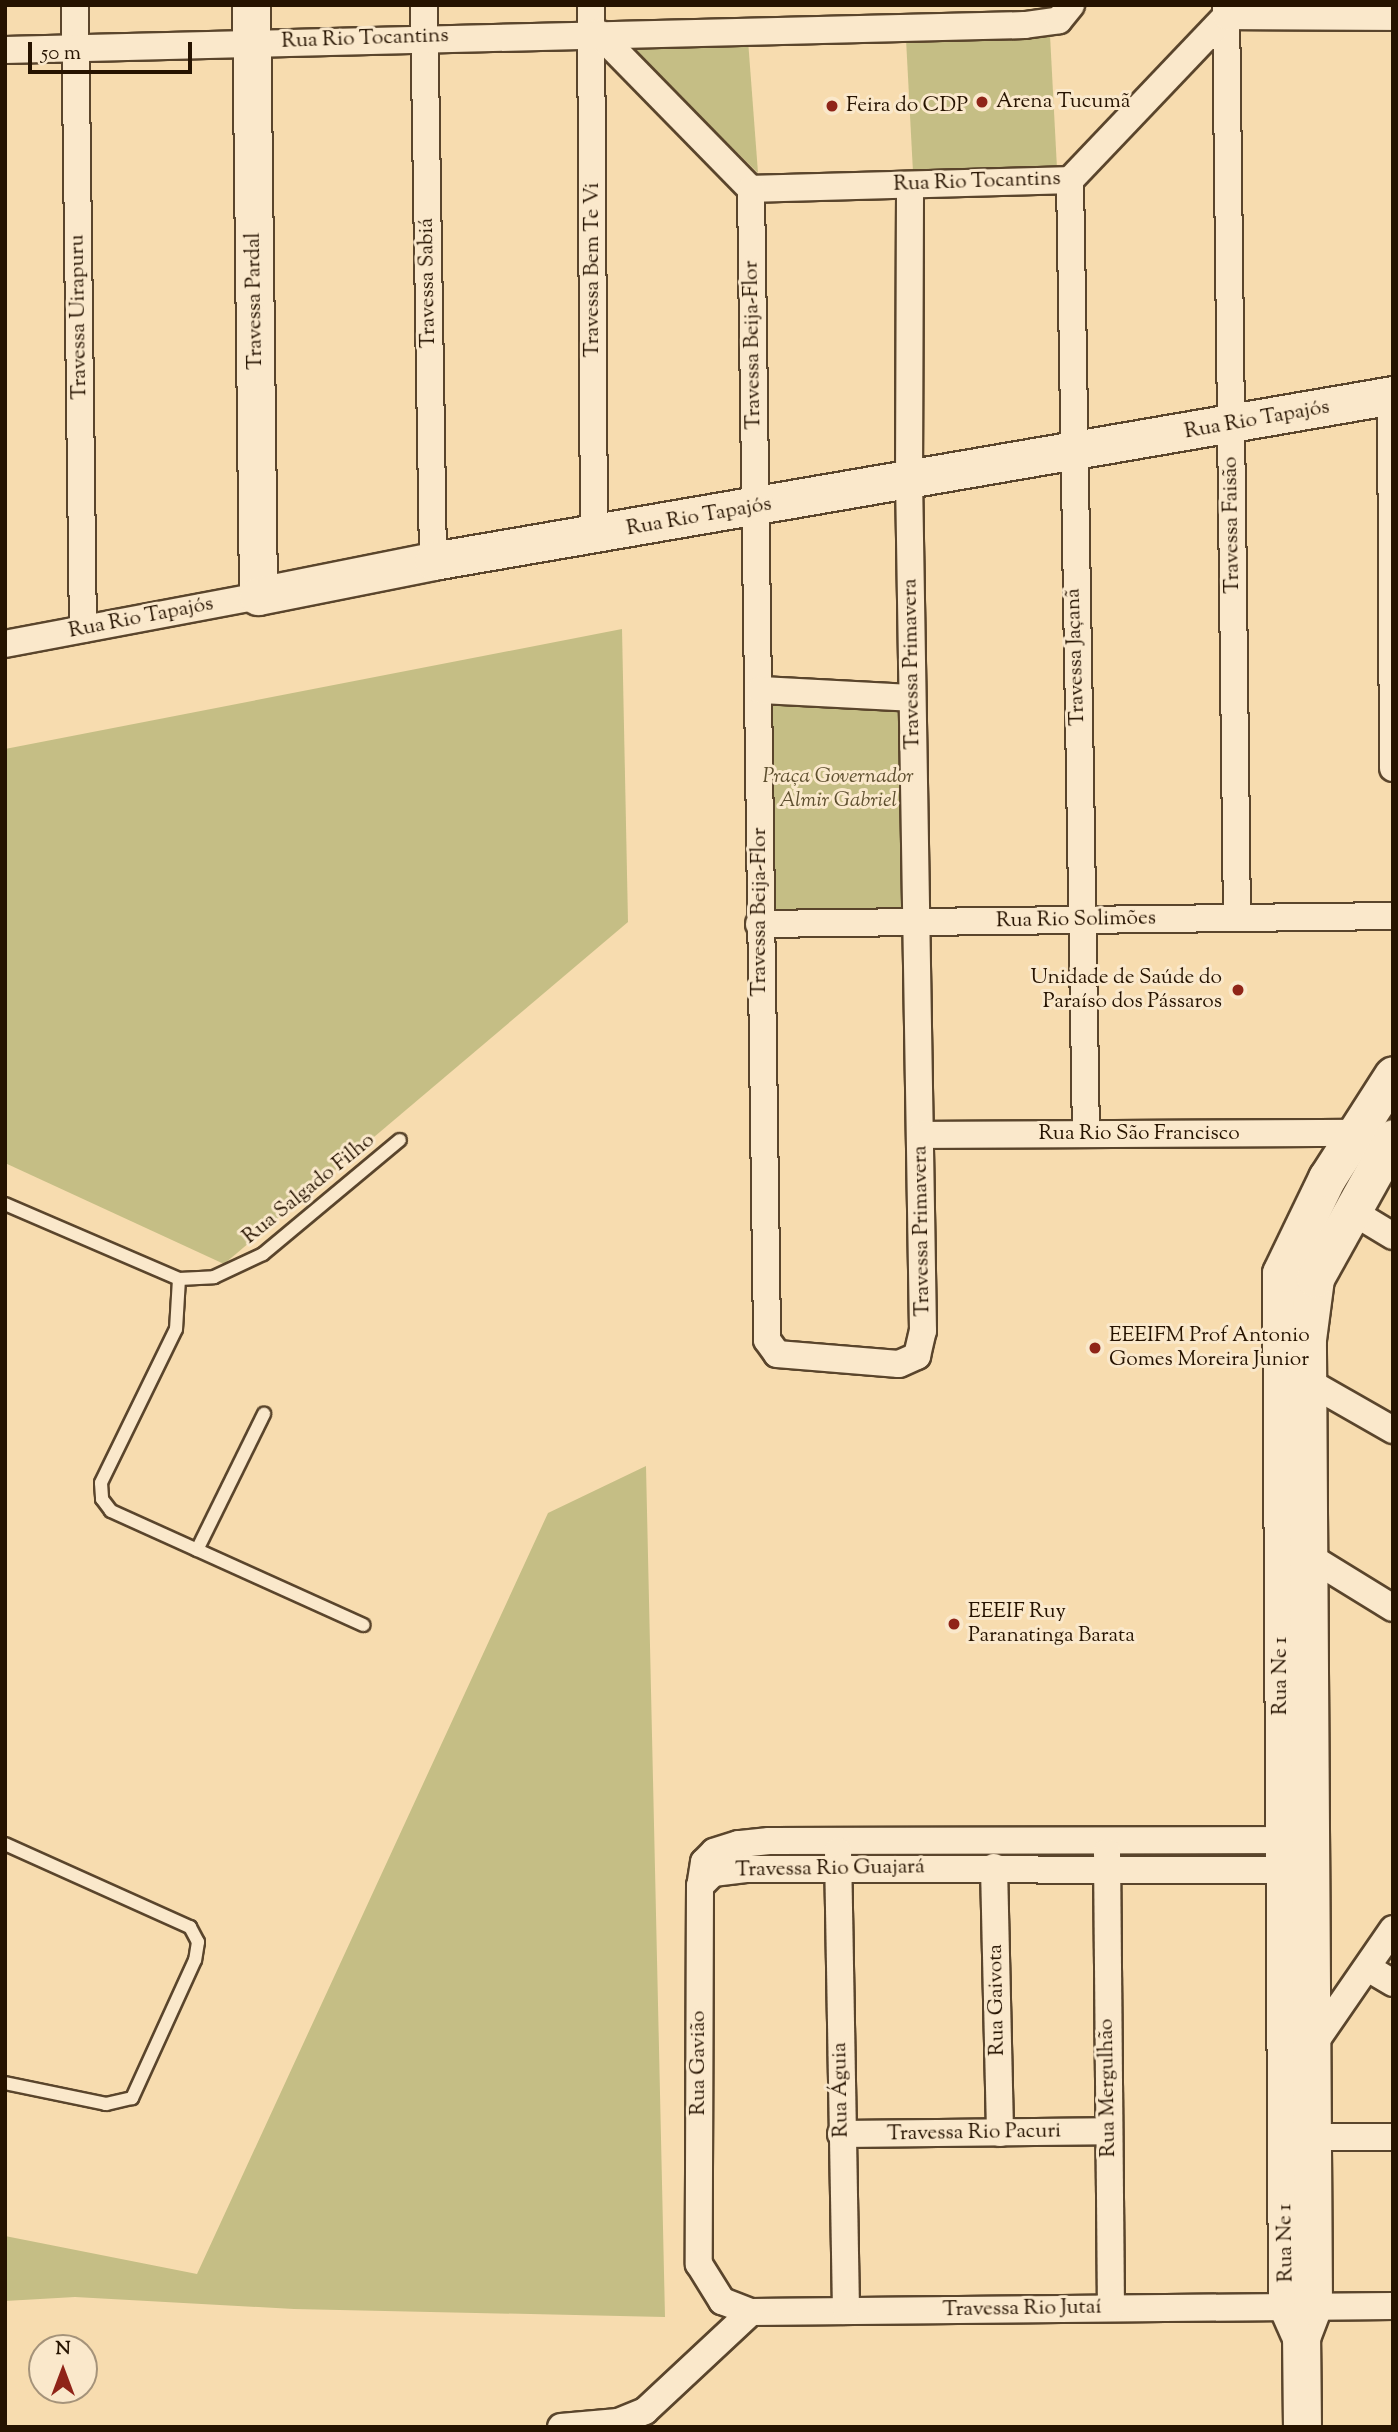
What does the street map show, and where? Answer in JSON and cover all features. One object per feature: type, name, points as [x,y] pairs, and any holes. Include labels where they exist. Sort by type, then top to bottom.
[{"type":"street","name":"Travessa Uirapuru","points":[[75,5],[83,629]]},
{"type":"street","name":"Travessa Pardal","points":[[251,5],[258,596]]},
{"type":"street","name":"Travessa Sabiá","points":[[424,5],[433,561]]},
{"type":"street","name":"Travessa Bem Te Vi","points":[[592,5],[595,33],[594,534]]},
{"type":"street","name":"Rua Rio Tocantins","points":[[5,50],[595,33],[753,18],[911,16],[1026,25],[1059,20],[1071,5]]},
{"type":"street","name":"Rua Rio Tocantins","points":[[751,189],[1070,180],[1226,11]]},
{"type":"street","points":[[1226,11],[1391,13]]},
{"type":"street","name":"Travessa Faisão","points":[[1226,11],[1237,918]]},
{"type":"street","points":[[595,33],[751,189]]},
{"type":"street","name":"Travessa Jaçanã","points":[[1070,180],[1073,452],[1085,920],[1086,1134]]},
{"type":"street","name":"Travessa Primavera","points":[[881,1363],[911,1361],[917,1356],[923,1331],[909,481],[909,185]]},
{"type":"street","name":"Travessa Beija-Flor","points":[[751,189],[767,1340],[776,1354],[881,1363]]},
{"type":"street","points":[[1392,395],[1393,768]]},
{"type":"street","name":"Rua Rio Tapajós","points":[[5,644],[433,561],[754,508],[1392,395]]},
{"type":"street","points":[[760,690],[912,698]]},
{"type":"street","name":"Rua Rio Solimões","points":[[760,924],[1393,916]]},
{"type":"street","name":"Rua Ne 1","points":[[1300,2316],[1313,2137],[1312,2045],[1295,1855],[1310,1557],[1307,1339],[1315,1278],[1348,1191],[1357,1133],[1393,1075]]},
{"type":"street","name":"Rua Rio São Francisco","points":[[921,1135],[1357,1133]]},
{"type":"street","name":"Rua Ne 1","points":[[1300,2316],[1295,1855],[1281,1273],[1393,1138]]},
{"type":"street","points":[[1348,1191],[1393,1236]]},
{"type":"street","points":[[1307,1381],[1393,1430]]},
{"type":"street","points":[[1310,1557],[1393,1608]]},
{"type":"street","name":"Travessa Rio Guajará","points":[[700,1886],[704,1863],[724,1847],[838,1840],[987,1859],[1106,1869],[1295,1855]]},
{"type":"street","name":"Rua Águia","points":[[838,1840],[846,2311]]},
{"type":"street","name":"Travessa Rio Guajará","points":[[700,1886],[709,1875],[726,1870],[839,1869],[987,1859],[1107,1841],[1295,1855]]},
{"type":"street","name":"Rua Mergulhão","points":[[1107,1841],[1107,2131],[1111,2308]]},
{"type":"street","name":"Rua Gaivota","points":[[987,1859],[1000,2133]]},
{"type":"street","name":"Rua Gavião","points":[[698,2241],[700,1886]]},
{"type":"street","points":[[1312,2045],[1368,1968],[1393,1928]]},
{"type":"street","points":[[1368,1968],[1393,1983]]},
{"type":"street","name":"Travessa Rio Pacuri","points":[[841,2134],[1107,2131]]},
{"type":"street","points":[[1313,2137],[1393,2137]]},
{"type":"street","name":"Travessa Rio Jutaí","points":[[698,2241],[699,2264],[711,2289],[729,2307],[751,2312],[1111,2308],[1300,2316],[1393,2306]]},
{"type":"street","points":[[561,2427],[618,2421],[645,2411],[751,2312]]},
{"type":"street","points":[[1300,2316],[1302,2427]]},
{"type":"lane","name":"Rua Salgado Filho","points":[[5,1204],[178,1279],[214,1277],[264,1254],[401,1140]]},
{"type":"lane","points":[[178,1279],[176,1329],[100,1491],[111,1511],[364,1625]]},
{"type":"lane","points":[[197,1550],[264,1414]]},
{"type":"lane","points":[[5,1844],[190,1927],[198,1951],[132,2098],[106,2104],[5,2083]]},
{"type":"green space","name":"Arena Tucumã","points":[[1050,35],[1057,167],[913,174],[906,43]]},
{"type":"green space","points":[[748,40],[758,173],[628,46]]},
{"type":"green space","points":[[622,629],[628,922],[224,1264],[5,1163],[5,749]]},
{"type":"green space","name":"Praça Governador Almir Gabriel","points":[[762,698],[920,709],[904,937],[746,926]]},
{"type":"green space","points":[[646,1466],[665,2317],[294,2309],[75,2297],[5,2301],[5,2236],[197,2274],[548,1513]]},
{"type":"place","name":"Arena Tucumã","points":[[982,102]]},
{"type":"place","name":"Feira do CDP","points":[[832,106]]},
{"type":"place","name":"Unidade de Saúde do Paraíso dos Pássaros","points":[[1238,990]]},
{"type":"place","name":"EEEIFM Prof Antonio Gomes Moreira Junior","points":[[1095,1348]]},
{"type":"place","name":"EEEIF Ruy Paranatinga Barata","points":[[954,1624]]}]
